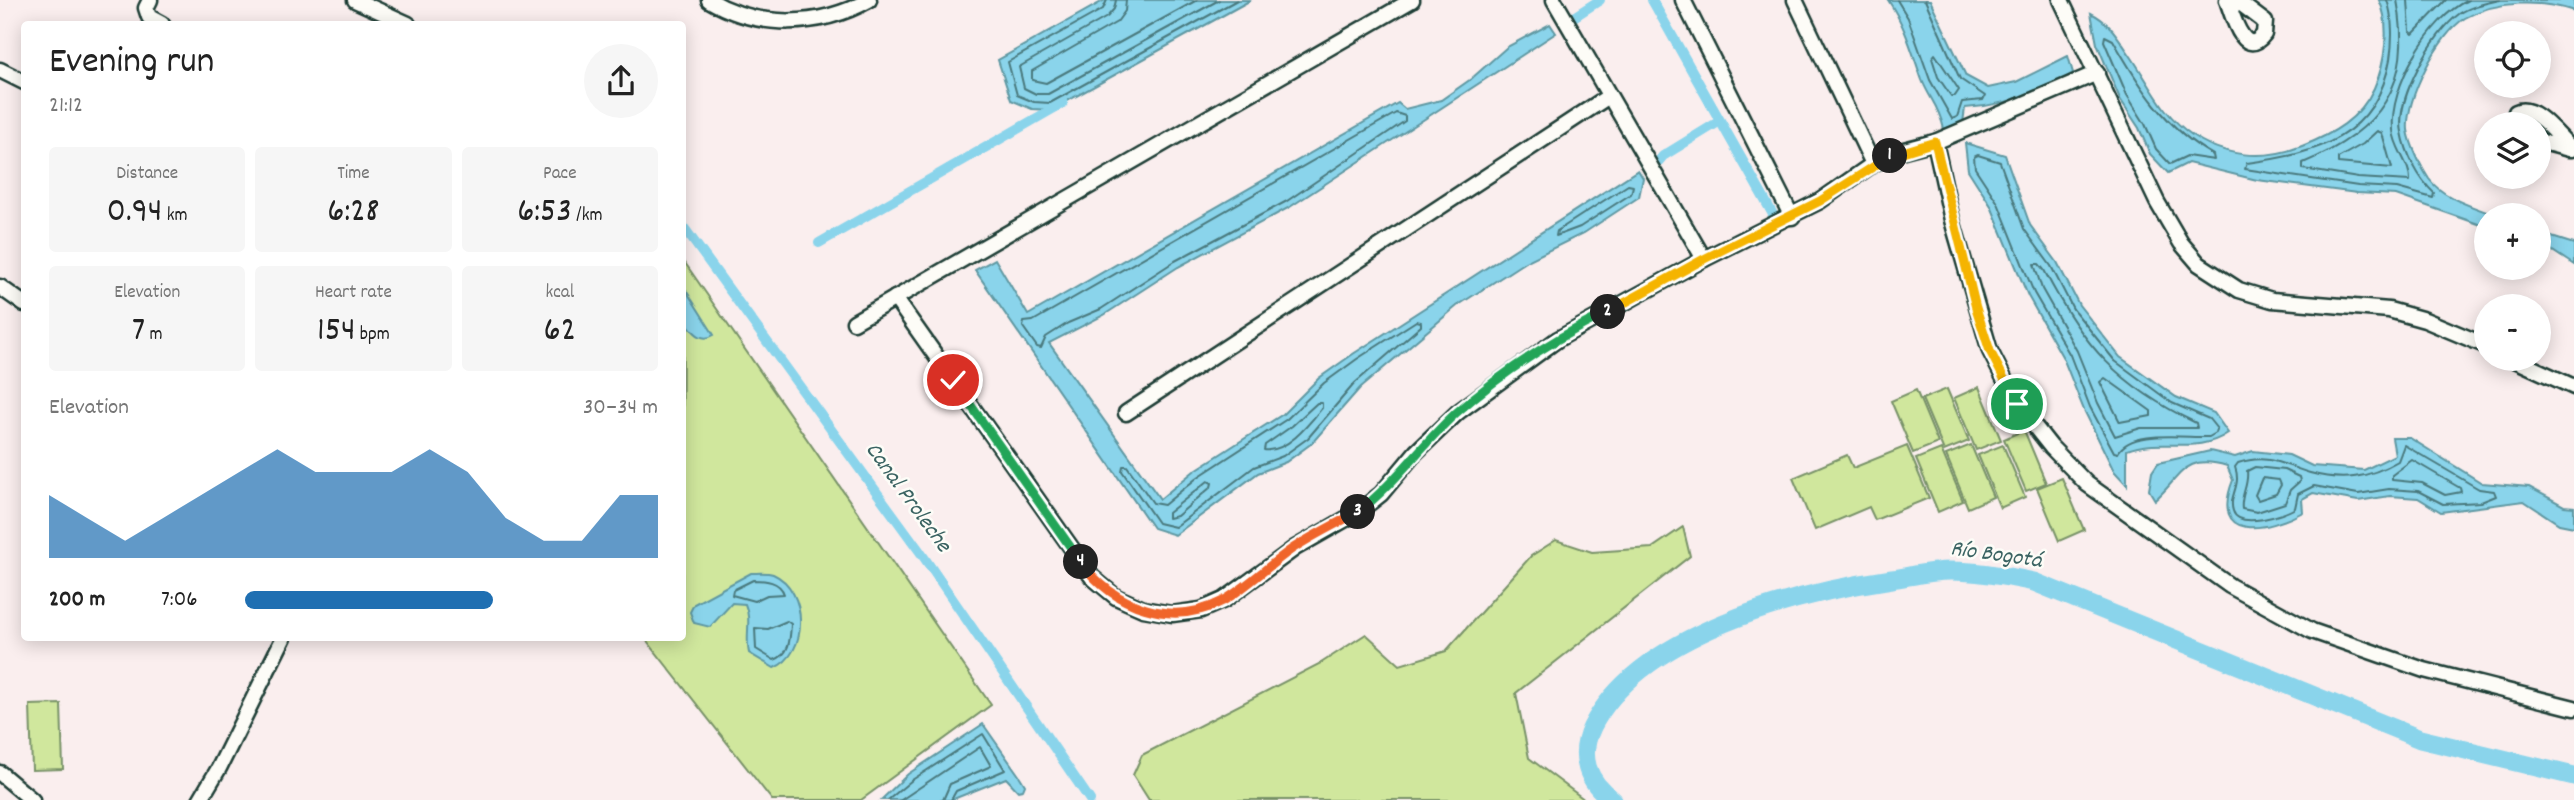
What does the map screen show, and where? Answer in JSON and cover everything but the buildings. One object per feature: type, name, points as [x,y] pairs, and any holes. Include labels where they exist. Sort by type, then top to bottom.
[{"type":"street","points":[[150,0],[146,8],[149,17],[156,21]]},
{"type":"street","points":[[355,0],[401,21]]},
{"type":"street","points":[[709,0],[751,19],[783,22],[817,20],[855,8],[869,0]]},
{"type":"street","points":[[854,322],[1412,0]]},
{"type":"street","points":[[1554,0],[1704,259]]},
{"type":"street","points":[[1683,0],[1792,217]]},
{"type":"street","points":[[1795,0],[1873,164]]},
{"type":"street","points":[[2061,0],[2157,202],[2181,243],[2199,264],[2239,290],[2273,300],[2389,310],[2425,320],[2474,341]]},
{"type":"street","points":[[2227,0],[2239,35],[2256,41],[2264,34],[2265,22],[2236,0]]},
{"type":"street","points":[[0,70],[21,80]]},
{"type":"street","points":[[895,298],[1092,577],[1116,597],[1143,609],[1172,614],[1201,610],[1224,600],[1295,548],[1358,512],[1381,494],[1416,452],[1458,412],[1511,370],[1558,339],[1704,259],[1792,217],[1873,164],[1900,151],[1935,142],[2097,73]]},
{"type":"street","points":[[1126,412],[1609,96]]},
{"type":"street","points":[[2516,112],[2522,109],[2536,112]]},
{"type":"street","points":[[2551,127],[2573,150]]},
{"type":"street","points":[[1935,142],[1952,220],[1990,351],[2017,404],[2051,447],[2087,484],[2230,586],[2312,631],[2424,670],[2574,708]]},
{"type":"street","points":[[2551,144],[2573,150]]},
{"type":"street","points":[[0,287],[21,302]]},
{"type":"street","points":[[2539,371],[2574,387]]},
{"type":"street","points":[[200,800],[219,768],[282,641]]},
{"type":"street","points":[[0,772],[32,800]]},
{"type":"green space","points":[[686,264],[991,705],[861,800],[772,800],[647,641],[686,641]]},
{"type":"green space","points":[[1979,387],[2001,440],[1976,450],[1954,398]]},
{"type":"green space","points":[[1947,389],[1969,441],[1944,451],[1922,399]]},
{"type":"green space","points":[[1916,390],[1938,443],[1913,453],[1891,401]]},
{"type":"green space","points":[[2024,430],[2046,483],[2026,491],[2004,439]]},
{"type":"green space","points":[[1971,445],[1993,497],[1968,508],[1946,455]]},
{"type":"green space","points":[[2003,445],[2025,497],[2000,508],[1978,455]]},
{"type":"green space","points":[[1907,446],[1929,498],[1875,520],[1869,507],[1815,530],[1793,478],[1847,455],[1853,468]]},
{"type":"green space","points":[[1941,449],[1963,501],[1938,512],[1916,459]]},
{"type":"green space","points":[[2062,478],[2084,530],[2059,541],[2037,488]]},
{"type":"green space","points":[[1683,527],[1690,556],[1516,693],[1529,758],[1585,800],[1149,800],[1133,775],[1142,755],[1321,663],[1366,634],[1400,665],[1446,651],[1531,556],[1556,540],[1592,552],[1652,548]]},
{"type":"green space","points":[[61,704],[63,769],[32,770],[30,705]]},
{"type":"water","points":[[1105,0],[1251,0],[1051,110],[1032,109],[1011,100],[998,60]]},
{"type":"water","points":[[1888,0],[1930,0],[1966,76],[1988,88],[2016,82],[2068,56],[2073,73],[2048,87],[2021,97],[1965,108],[1963,123],[1944,129],[1922,80],[1904,29]]},
{"type":"water","points":[[2379,0],[2574,0],[2574,11],[2547,5],[2519,4],[2491,8],[2465,18],[2455,26],[2435,52],[2418,85],[2412,102],[2408,130],[2419,162],[2429,179],[2442,192],[2474,207],[2474,222],[2396,195],[2357,193],[2257,180],[2188,163],[2168,173],[2150,154],[2139,128],[2120,99],[2097,44],[2091,13],[2113,31],[2160,102],[2178,124],[2210,145],[2227,151],[2264,155],[2302,146],[2324,136],[2344,124],[2361,108],[2374,88],[2384,56],[2386,33]]},
{"type":"water","points":[[1550,24],[1556,33],[1290,207],[1178,267],[1104,315],[1049,343],[1160,499],[1194,471],[1283,414],[1319,378],[1353,354],[1638,170],[1643,178],[1639,197],[1584,233],[1525,262],[1457,306],[1360,388],[1312,443],[1286,462],[1258,473],[1175,535],[1153,528],[975,270],[995,259],[1028,315],[1398,103],[1405,109],[1441,100],[1471,79],[1507,47]]},
{"type":"water","points":[[1965,143],[2005,155],[2030,225],[2057,262],[2079,305],[2120,357],[2176,397],[2214,413],[2228,433],[2204,443],[2140,446],[2127,450],[2127,485],[2114,471],[2084,410],[2063,358],[2028,296],[1991,206],[1968,170]]},
{"type":"water","points":[[2551,237],[2574,244],[2574,265],[2551,250]]},
{"type":"water","points":[[686,290],[714,335],[704,338],[686,323]]},
{"type":"water","points":[[2392,438],[2410,438],[2482,483],[2529,487],[2564,506],[2574,507],[2574,527],[2559,524],[2524,501],[2441,512],[2418,498],[2390,496],[2358,501],[2313,493],[2302,499],[2303,512],[2273,524],[2246,527],[2235,523],[2229,514],[2228,500],[2233,480],[2227,466],[2213,463],[2201,462],[2185,469],[2155,500],[2149,490],[2152,472],[2158,463],[2210,451],[2235,457],[2253,451],[2289,455],[2312,466],[2364,470],[2395,455]]},
{"type":"water","points":[[751,573],[773,574],[785,582],[798,607],[799,636],[794,650],[785,661],[774,668],[749,653],[745,604],[732,603],[710,627],[694,623],[690,612],[694,604]]},
{"type":"water","points":[[983,724],[1025,785],[1023,790],[1018,791],[1006,778],[951,800],[881,800],[908,774]]},
{"type":"waterway","points":[[1569,20],[1600,0]]},
{"type":"waterway","points":[[1652,0],[1775,218]]},
{"type":"waterway","points":[[819,243],[1063,103]]},
{"type":"waterway","points":[[1658,162],[1663,156],[1720,121]]},
{"type":"waterway","name":"Canal Proleche","points":[[686,230],[921,553],[1090,800]]},
{"type":"waterway","name":"Río Bogotá","points":[[1613,800],[1597,785],[1587,768],[1588,738],[1592,727],[1615,694],[1646,666],[1683,643],[1724,623],[1768,607],[1854,586],[1950,571],[1992,574],[2034,582],[2420,739],[2574,776]]},
{"type":"route","points":[[953,380],[1092,577],[1116,597],[1143,609],[1172,614],[1201,610],[1224,600],[1295,548],[1358,512],[1381,494],[1416,452],[1458,412],[1511,370],[1558,339],[1632,301],[1704,259],[1792,217],[1848,183],[1873,164],[1900,151],[1935,142],[1952,220],[1976,308],[1990,351],[2017,404]]}]
